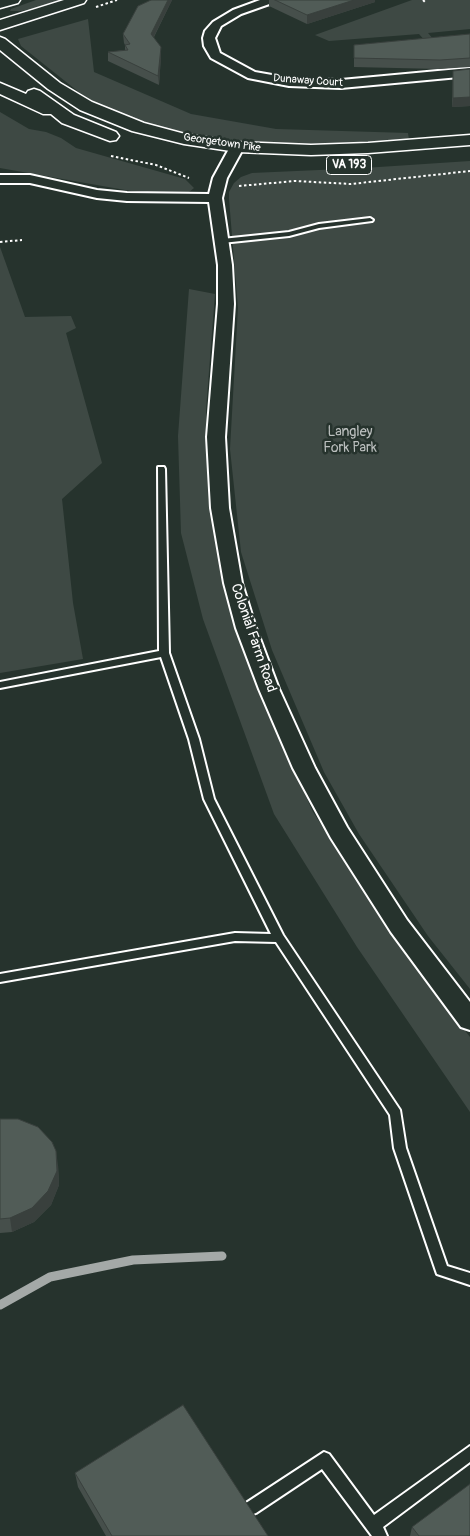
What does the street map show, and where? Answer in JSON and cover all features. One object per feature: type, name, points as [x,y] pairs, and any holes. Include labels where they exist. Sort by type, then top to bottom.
[{"type":"main road","points":[[0,4],[14,0]]},
{"type":"main road","points":[[0,25],[79,0]]},
{"type":"main road","name":"Georgetown Pike","points":[[0,42],[64,93],[106,116],[233,154],[255,164]]},
{"type":"main road","name":"Georgetown Pike","points":[[14,77],[68,119],[131,142],[189,156],[273,150],[330,150],[470,140]]},
{"type":"main road","points":[[0,88],[22,96],[68,119]]},
{"type":"main road","name":"VA 193","points":[[356,165],[470,156]]},
{"type":"street","name":"Dunaway Court","points":[[271,0],[237,12],[217,24],[211,31],[209,38],[210,46],[215,55],[225,62],[252,74],[298,83],[359,83],[470,72]]},
{"type":"street","name":"Colonial Farm Road","points":[[233,154],[220,178],[216,198],[225,264],[226,304],[216,437],[220,508],[233,583],[246,628],[269,689],[304,768],[339,832],[399,926],[470,1020]]},
{"type":"street","points":[[0,179],[30,179],[97,194],[127,197],[216,198]]},
{"type":"lane","points":[[222,241],[271,236],[319,226],[370,220]]},
{"type":"lane","points":[[161,469],[164,653],[194,739],[209,799],[279,938],[396,1114],[400,1148],[442,1270],[470,1279]]},
{"type":"lane","points":[[0,686],[164,653]]},
{"type":"lane","points":[[0,978],[235,937],[279,938]]},
{"type":"lane","points":[[251,1508],[324,1459],[376,1530],[470,1453]]},
{"type":"path","points":[[234,186],[295,181],[351,184],[470,171]]},
{"type":"path","points":[[0,242],[22,240]]},
{"type":"green space","points":[[36,0],[65,0],[22,11],[10,11]]},
{"type":"green space","points":[[412,0],[470,0],[470,29],[428,33],[455,65],[447,65],[419,34],[329,41],[315,35]]},
{"type":"green space","points":[[88,19],[94,72],[191,114],[276,129],[408,133],[409,140],[326,146],[259,145],[204,138],[149,126],[110,111],[80,93],[21,46],[18,39]]},
{"type":"green space","points":[[0,112],[29,129],[46,132],[61,138],[76,148],[185,179],[194,188],[189,192],[174,195],[148,194],[0,168]]},
{"type":"green space","name":"Langley Fork Park","points":[[470,161],[470,989],[428,936],[359,834],[324,772],[272,650],[241,552],[230,449],[238,308],[229,192],[234,183],[241,177],[252,173]]},
{"type":"green space","points":[[0,247],[25,317],[71,316],[76,328],[66,333],[102,463],[62,499],[73,603],[83,659],[0,673]]},
{"type":"green space","points":[[189,289],[215,294],[206,410],[208,498],[224,587],[260,695],[313,812],[402,949],[470,1037],[470,1112],[357,947],[274,814],[203,619],[181,533],[178,436]]},
{"type":"building","points":[[151,0],[168,0],[151,34],[161,47],[158,76],[108,52],[128,50],[125,45],[130,44],[123,34],[138,6]]},
{"type":"building","points":[[275,0],[354,0],[307,15]]},
{"type":"building","points":[[470,34],[470,58],[440,60],[354,58],[354,45]]},
{"type":"building","points":[[470,69],[470,97],[453,98],[453,71]]},
{"type":"building","points":[[0,1119],[18,1119],[38,1127],[52,1142],[56,1151],[57,1171],[48,1191],[32,1208],[10,1218],[0,1219]]},
{"type":"building","points":[[183,1405],[268,1536],[112,1536],[75,1473]]},
{"type":"building","points":[[470,1484],[470,1536],[419,1536],[412,1527]]},
{"type":"waterway","points":[[0,1305],[50,1277],[133,1260],[222,1256]]}]
